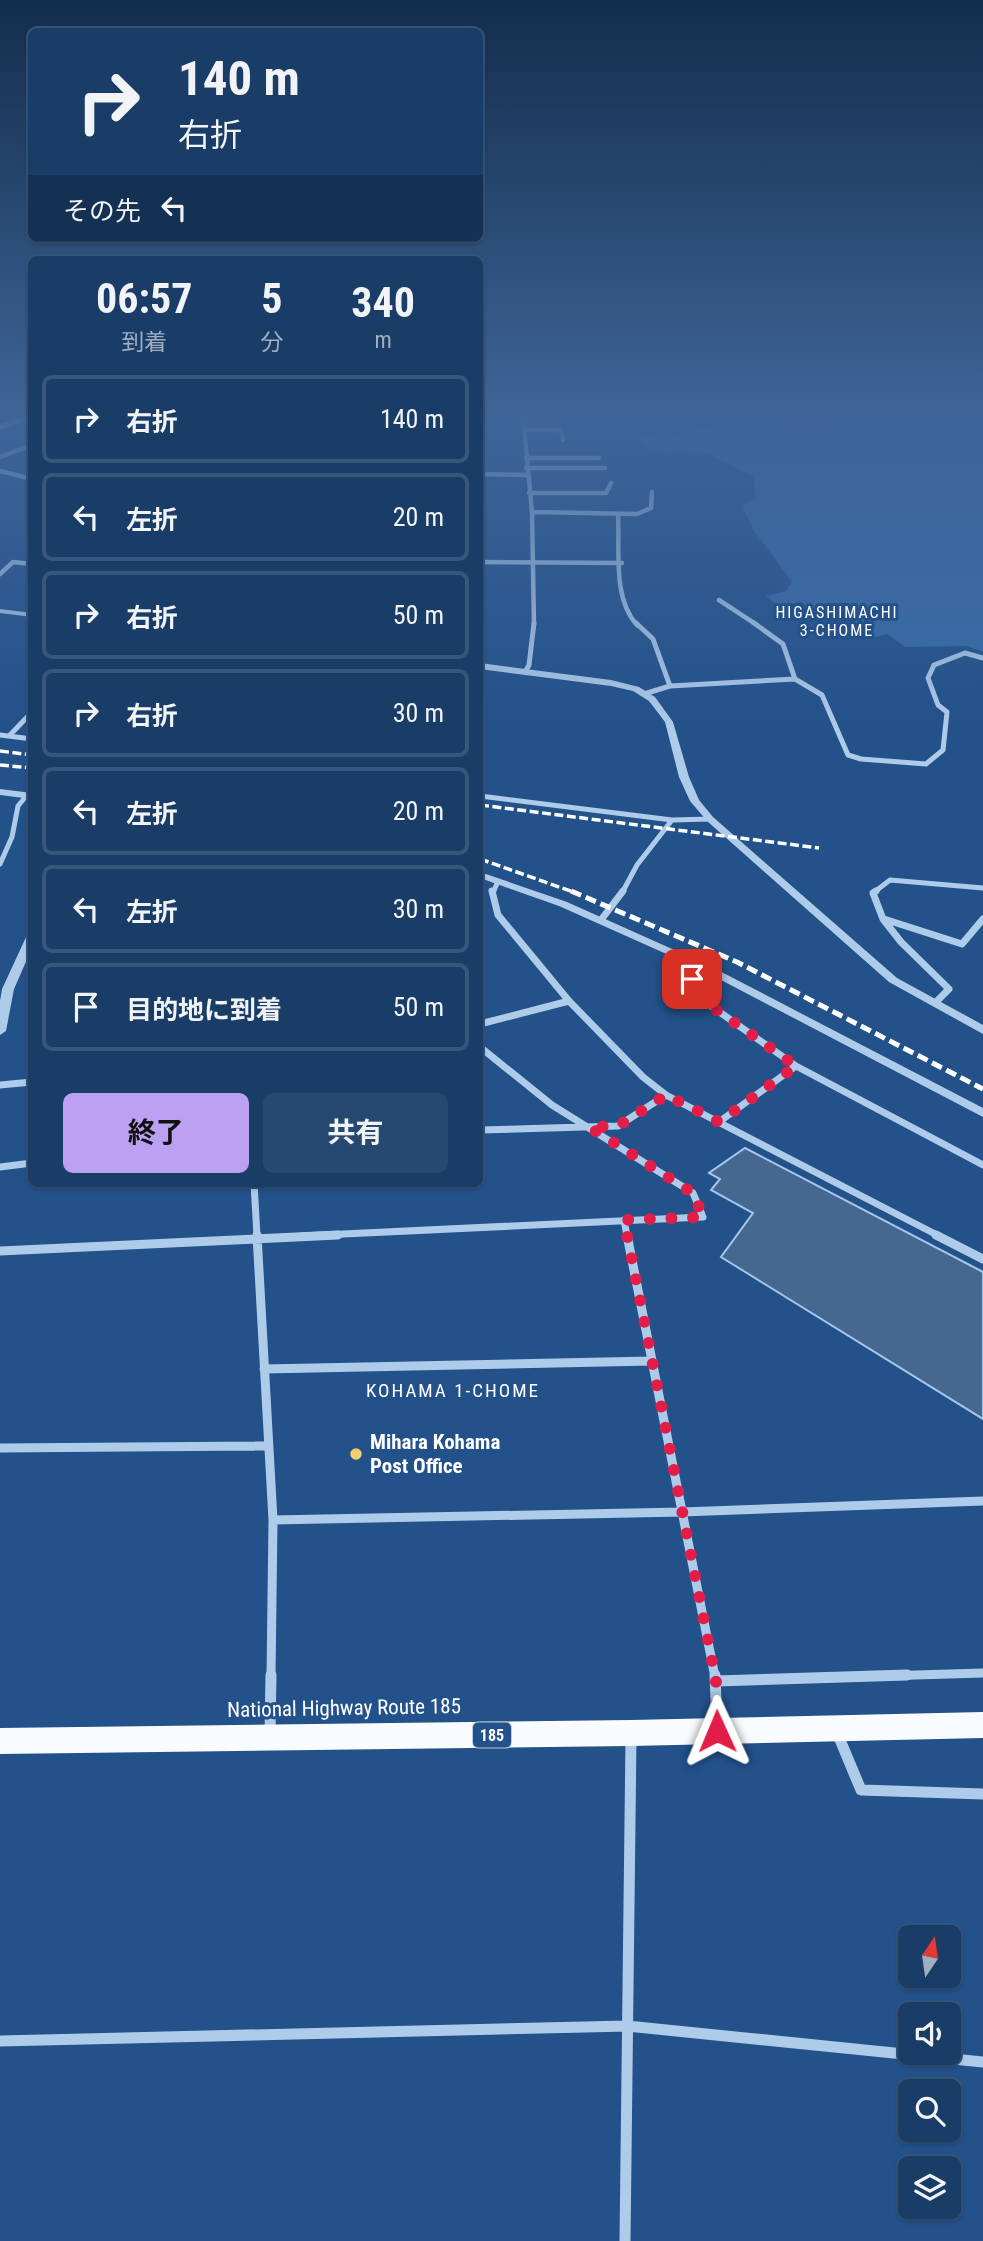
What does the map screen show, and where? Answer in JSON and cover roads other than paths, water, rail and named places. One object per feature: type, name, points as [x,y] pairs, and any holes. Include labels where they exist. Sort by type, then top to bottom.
[{"type":"highway","name":"National Highway Route 185","points":[[0,1741],[631,1733],[983,1725]]},
{"type":"street","points":[[526,672],[534,624],[532,520]]},
{"type":"street","points":[[618,520],[622,563],[620,580],[628,613],[641,629],[652,636],[670,686]]},
{"type":"street","points":[[0,574],[13,562],[28,564]]},
{"type":"street","points":[[483,562],[622,563]]},
{"type":"street","points":[[719,600],[777,638],[783,645],[795,679]]},
{"type":"street","points":[[0,611],[28,614]]},
{"type":"street","points":[[643,694],[670,686],[795,679],[822,695],[848,755],[861,759],[926,764],[943,750],[947,712],[938,705],[928,678],[934,665],[965,653],[983,658]]},
{"type":"street","points":[[483,666],[611,683],[643,694],[662,709],[669,722],[684,777],[695,801],[710,819],[893,979],[983,1030]]},
{"type":"street","points":[[9,736],[28,716]]},
{"type":"street","points":[[0,735],[28,738]]},
{"type":"street","points":[[1,792],[28,796]]},
{"type":"street","points":[[483,796],[672,820],[710,819]]},
{"type":"street","points":[[0,864],[12,837],[18,806],[28,797]]},
{"type":"street","points":[[601,920],[623,891],[636,865],[672,820]]},
{"type":"street","points":[[483,876],[601,920],[704,967],[983,1113]]},
{"type":"street","points":[[935,1003],[949,989],[901,942],[883,919],[873,893],[890,880],[983,888]]},
{"type":"street","points":[[498,881],[492,890],[498,915],[569,1001],[643,1077],[666,1095],[983,1259]]},
{"type":"street","points":[[883,919],[962,944],[983,919]]},
{"type":"street","points":[[0,1031],[4,988],[28,943]]},
{"type":"street","points":[[704,967],[692,979],[694,994],[796,1066],[983,1165]]},
{"type":"street","points":[[483,1023],[569,1001]]},
{"type":"street","points":[[0,1251],[703,1217],[693,1193],[552,1105],[483,1049]]},
{"type":"street","points":[[719,1122],[796,1066]]},
{"type":"street","points":[[0,1085],[28,1082]]},
{"type":"street","points":[[483,1130],[618,1126],[666,1095]]},
{"type":"street","points":[[0,1167],[28,1164]]},
{"type":"street","points":[[254,1187],[274,1520],[270,1737]]},
{"type":"street","points":[[624,1220],[716,1681],[717,1731]]},
{"type":"street","points":[[264,1368],[652,1361]]},
{"type":"street","points":[[0,1448],[269,1446]]},
{"type":"street","points":[[274,1520],[682,1512],[983,1501]]},
{"type":"street","points":[[716,1681],[983,1673]]},
{"type":"street","points":[[835,1727],[861,1790],[983,1794]]},
{"type":"street","points":[[625,2241],[631,1733]]},
{"type":"street","points":[[0,2041],[627,2026],[983,2062]]},
{"type":"railway","points":[[0,751],[28,754]]},
{"type":"railway","points":[[0,765],[28,768]]},
{"type":"railway","points":[[483,805],[819,848]]},
{"type":"railway","points":[[483,860],[574,892]]},
{"type":"railway","points":[[574,892],[737,962],[983,1089]]},
{"type":"place","name":"Mihara Kohama Post Office","points":[[356,1454]]},
{"type":"district","name":"HIGASHIMACHI 3-CHOME","points":[[837,621]]},
{"type":"district","name":"KOHAMA 1-CHOME","points":[[453,1390]]}]
